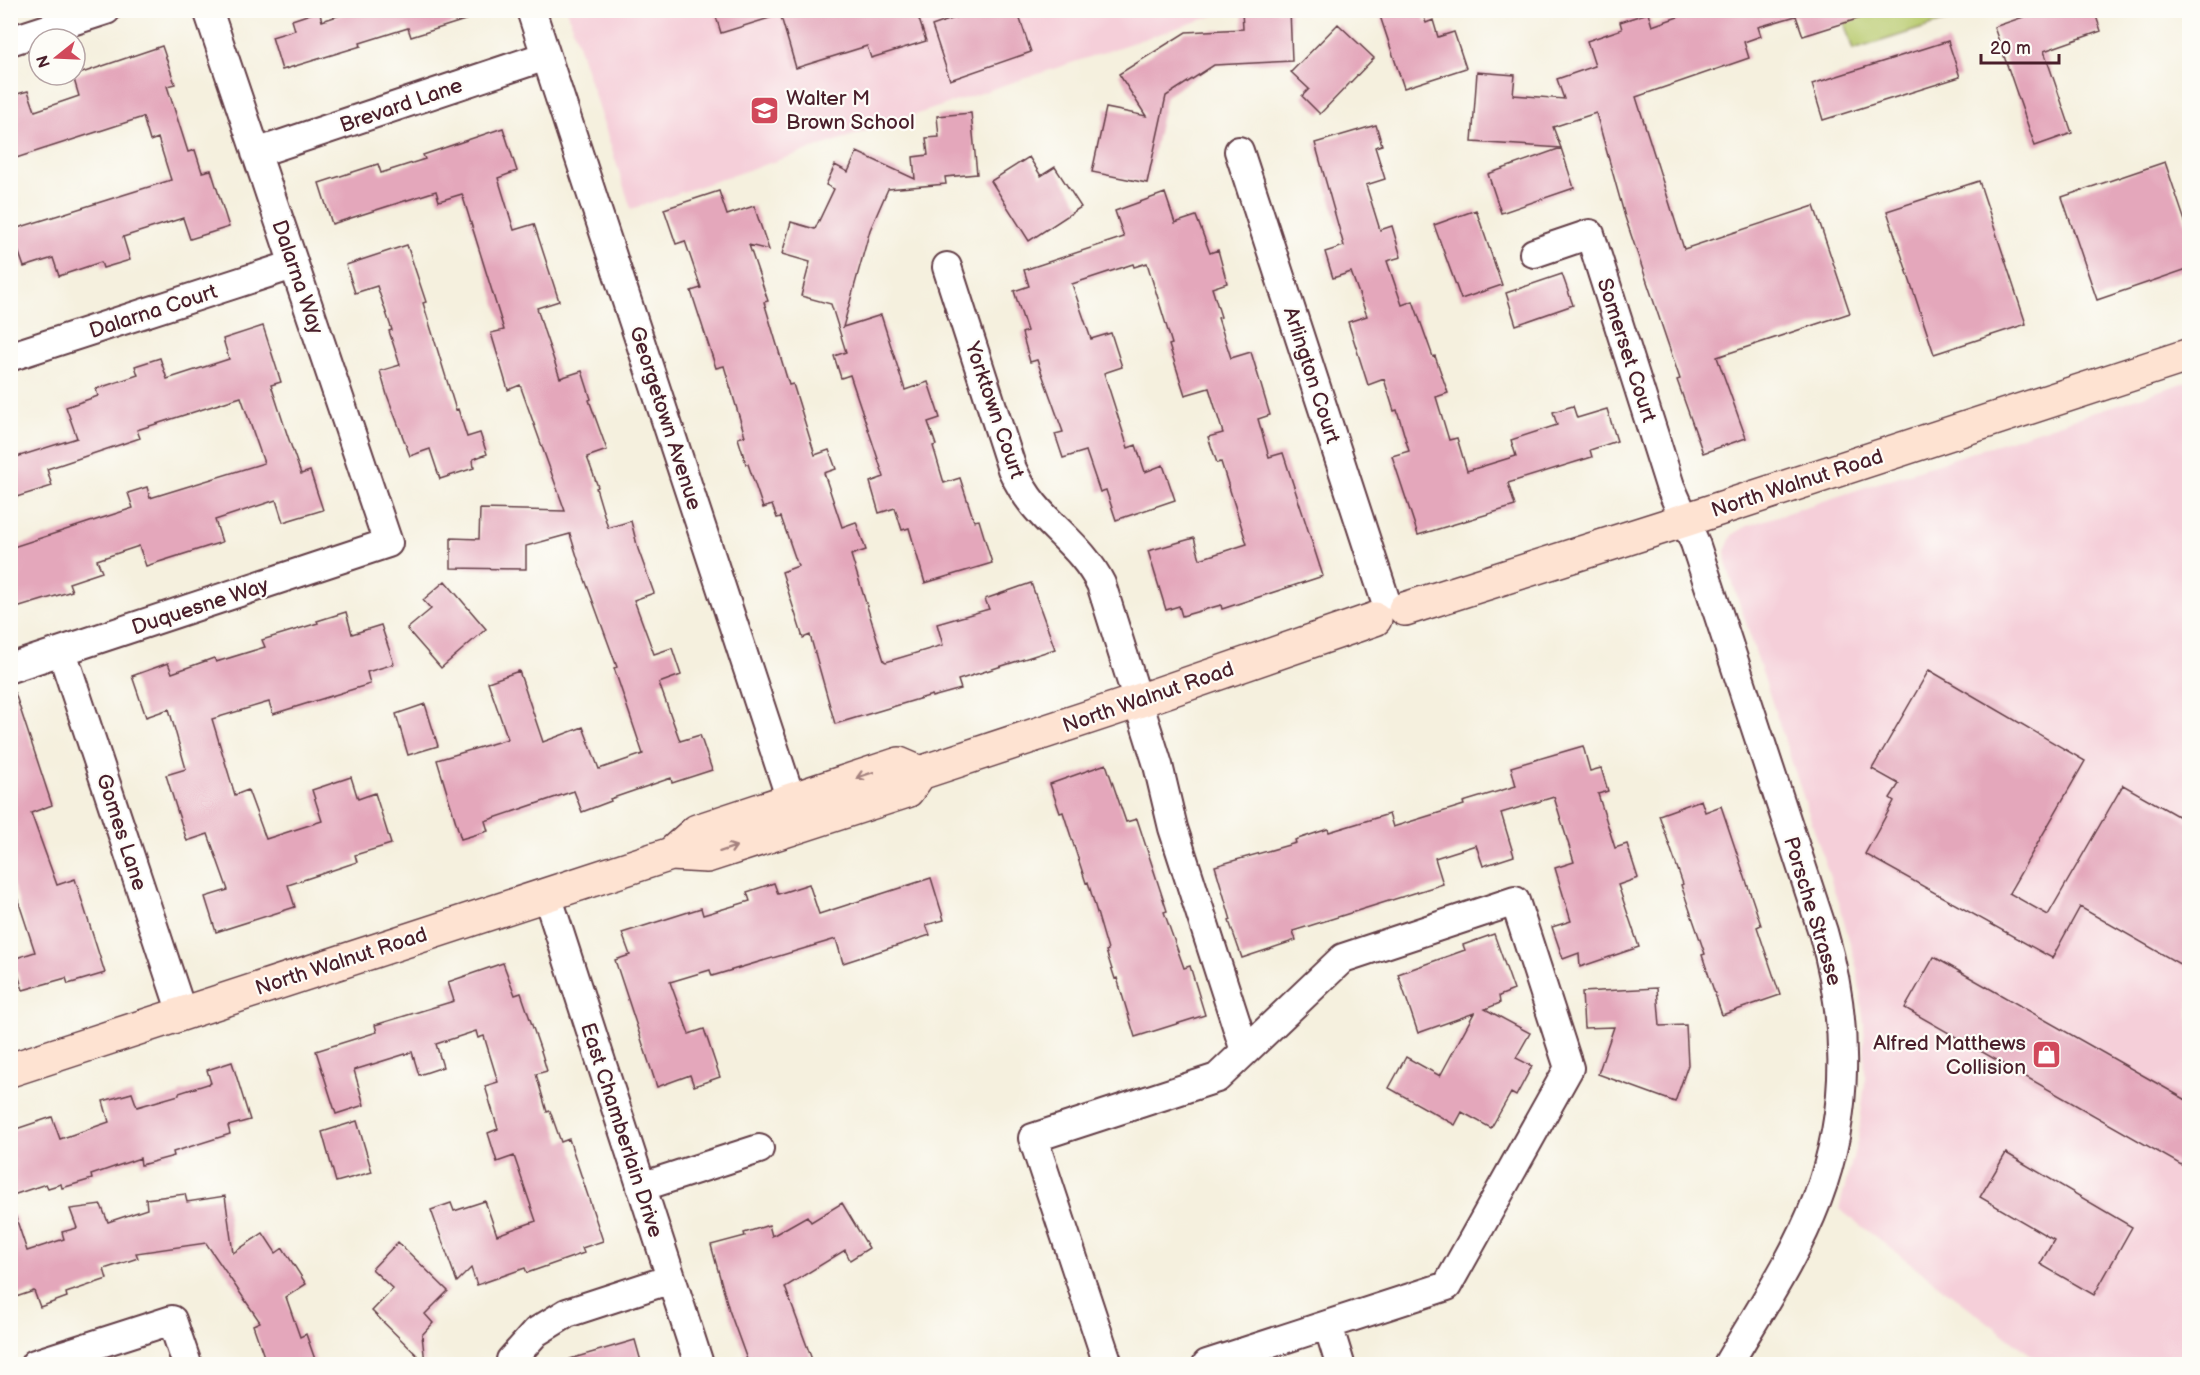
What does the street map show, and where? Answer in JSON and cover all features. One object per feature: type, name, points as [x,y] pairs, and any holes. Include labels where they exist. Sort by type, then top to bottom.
[{"type":"street","points":[[10,41],[106,10]]},
{"type":"street","name":"Dalarna Way","points":[[208,10],[388,543]]},
{"type":"street","name":"Georgetown Avenue","points":[[531,10],[795,813]]},
{"type":"street","name":"Brevard Lane","points":[[256,153],[546,56]]},
{"type":"street","name":"Arlington Court","points":[[1239,151],[1388,609]]},
{"type":"street","name":"Somerset Court","points":[[1534,253],[1590,234],[1670,486],[1685,520]]},
{"type":"street","name":"Dalarna Court","points":[[12,356],[294,265]]},
{"type":"street","name":"Yorktown Court","points":[[947,267],[1012,469],[1033,505],[1081,552],[1094,570],[1105,596],[1158,765],[1173,828],[1245,1051]]},
{"type":"street","name":"North Walnut Road","points":[[10,1070],[671,854],[697,831],[795,813],[898,764],[920,773],[1138,701],[1388,609],[1685,520],[2190,355]]},
{"type":"street","name":"Porsche Strasse","points":[[1685,520],[1699,554],[1823,932],[1837,984],[1842,1032],[1842,1077],[1838,1122],[1833,1149],[1817,1200],[1794,1251],[1728,1365]]},
{"type":"street","name":"Duquesne Way","points":[[10,668],[388,543]]},
{"type":"street","name":"Gomes Lane","points":[[62,651],[182,1013]]},
{"type":"street","name":"East Chamberlain Drive","points":[[547,894],[699,1365]]},
{"type":"street","points":[[1108,1365],[1033,1138],[1217,1078],[1343,958],[1515,901],[1569,1068],[1448,1286],[1208,1365]]},
{"type":"street","points":[[641,1187],[759,1149]]},
{"type":"street","points":[[511,1360],[536,1332],[562,1316],[579,1308],[670,1279]]},
{"type":"street","points":[[35,1365],[172,1320],[187,1365]]},
{"type":"street","points":[[1328,1325],[1341,1365]]},
{"type":"shaded area","name":"Walter M Brown School","points":[[567,10],[1228,11],[631,209]]},
{"type":"shaded area","points":[[2189,381],[2189,1364],[2043,1364],[1839,1209],[1858,1138],[1865,1082],[1864,1025],[1857,969],[1842,914],[1726,563],[1725,551],[1732,535],[1747,526]]},
{"type":"green space","points":[[1840,10],[1977,11],[1853,50]]},
{"type":"building","points":[[356,10],[480,10],[481,15],[411,37],[408,28],[360,43],[361,46],[282,70],[272,37],[295,30],[292,20],[319,11],[322,21]]},
{"type":"building","points":[[714,10],[775,10],[776,16],[721,33]]},
{"type":"building","points":[[779,10],[905,10],[907,16],[917,13],[926,41],[871,58],[867,46],[796,68]]},
{"type":"building","points":[[977,10],[1017,10],[1031,52],[950,80],[932,26]]},
{"type":"building","points":[[1242,10],[1290,10],[1292,61],[1214,65],[1166,96],[1147,183],[1092,172],[1106,108],[1146,116],[1119,74],[1186,32],[1243,29]]},
{"type":"building","points":[[1378,10],[1421,10],[1426,23],[1433,20],[1438,37],[1454,32],[1466,68],[1404,88]]},
{"type":"building","points":[[1698,10],[1869,10],[1870,15],[1803,36],[1796,16],[1758,27],[1761,36],[1744,42],[1749,58],[1636,97],[1684,249],[1814,206],[1850,313],[1717,357],[1746,438],[1703,453],[1625,217],[1596,113],[1553,127],[1561,148],[1472,142],[1477,72],[1515,75],[1513,95],[1564,99],[1557,79],[1595,66],[1587,41],[1622,29],[1620,22],[1648,13],[1652,26]]},
{"type":"building","points":[[2044,10],[2094,10],[2101,31],[2044,51],[2072,133],[2035,146],[1994,27]]},
{"type":"building","points":[[1338,24],[1374,58],[1320,114],[1302,96],[1309,89],[1291,72]]},
{"type":"building","points":[[1948,41],[1960,77],[1823,120],[1812,84]]},
{"type":"building","points":[[162,46],[175,84],[167,86],[188,152],[195,150],[202,172],[211,170],[229,227],[190,239],[183,218],[123,237],[130,260],[103,268],[101,262],[59,276],[53,258],[24,267],[11,230],[171,180],[158,138],[150,141],[143,117],[10,160],[10,96],[28,91],[35,111],[79,96],[76,87],[87,87],[87,71]]},
{"type":"building","points":[[971,113],[977,174],[945,177],[946,184],[888,189],[870,230],[843,327],[881,315],[905,390],[928,382],[940,418],[928,422],[936,445],[933,446],[944,483],[960,478],[974,521],[979,520],[992,563],[925,583],[909,528],[902,530],[895,508],[879,513],[870,482],[884,477],[850,375],[841,378],[834,356],[846,352],[831,304],[801,296],[810,262],[782,254],[791,222],[815,229],[834,189],[826,185],[835,165],[848,172],[857,152],[915,179],[913,157],[928,155],[926,138],[939,137],[937,116]]},
{"type":"building","points":[[1376,125],[1382,145],[1375,147],[1385,179],[1366,185],[1380,230],[1392,226],[1401,257],[1387,261],[1402,305],[1413,301],[1433,357],[1435,356],[1448,393],[1436,397],[1449,440],[1457,438],[1467,471],[1516,456],[1511,440],[1557,425],[1553,412],[1573,406],[1577,418],[1607,409],[1617,441],[1590,450],[1592,457],[1508,483],[1515,506],[1418,535],[1392,456],[1409,451],[1397,410],[1394,411],[1384,379],[1368,385],[1348,322],[1367,316],[1351,272],[1333,278],[1325,252],[1344,246],[1315,143]]},
{"type":"building","points":[[503,128],[517,171],[498,178],[514,230],[534,224],[559,301],[537,308],[544,331],[560,378],[582,371],[591,399],[589,400],[607,450],[587,457],[598,487],[596,488],[608,528],[631,521],[638,549],[654,593],[634,600],[654,654],[672,648],[681,675],[659,683],[680,741],[700,735],[712,770],[672,783],[671,778],[610,799],[611,801],[582,812],[574,791],[485,821],[488,831],[461,839],[437,760],[508,739],[488,682],[519,671],[543,742],[583,727],[599,769],[643,754],[614,668],[617,667],[570,534],[526,546],[526,569],[451,568],[451,538],[479,539],[480,509],[565,511],[520,385],[508,390],[491,333],[504,330],[462,194],[439,201],[436,191],[332,224],[319,183],[378,164],[381,173],[425,159],[423,155]]},
{"type":"building","points":[[1561,148],[1574,188],[1501,213],[1488,174]]},
{"type":"building","points":[[1029,157],[1041,176],[1055,167],[1081,207],[1029,241],[991,181]]},
{"type":"building","points":[[2165,162],[2190,236],[2190,268],[2097,300],[2062,197]]},
{"type":"building","points":[[1979,181],[2026,324],[1934,354],[1887,211]]},
{"type":"building","points":[[719,191],[727,215],[754,206],[769,250],[749,245],[768,301],[764,302],[789,385],[793,384],[815,455],[829,450],[836,469],[824,473],[842,527],[856,522],[866,550],[851,555],[884,661],[943,645],[937,624],[989,609],[985,599],[1031,583],[1055,649],[958,680],[961,689],[932,697],[932,695],[835,724],[810,635],[803,638],[782,572],[798,566],[781,517],[777,518],[772,505],[763,508],[748,464],[746,464],[738,438],[745,436],[724,366],[716,368],[691,291],[701,288],[685,241],[676,244],[664,209]]},
{"type":"building","points":[[1165,193],[1175,223],[1196,216],[1210,253],[1218,250],[1227,283],[1212,288],[1221,317],[1218,318],[1231,358],[1251,352],[1270,415],[1258,419],[1269,457],[1283,453],[1323,576],[1222,609],[1221,605],[1182,616],[1179,606],[1166,610],[1148,551],[1194,538],[1200,559],[1247,544],[1221,462],[1217,463],[1208,437],[1223,433],[1209,388],[1185,395],[1147,263],[1134,267],[1133,264],[1072,284],[1091,339],[1111,333],[1122,367],[1104,373],[1128,448],[1136,445],[1145,472],[1163,465],[1175,500],[1116,520],[1106,490],[1100,492],[1086,451],[1063,458],[1055,434],[1063,432],[1037,360],[1030,362],[1022,333],[1027,331],[1014,291],[1029,286],[1024,270],[1124,237],[1115,211]]},
{"type":"building","points":[[1476,210],[1502,285],[1461,299],[1434,225]]},
{"type":"building","points":[[407,245],[426,302],[423,303],[456,410],[458,409],[467,437],[480,433],[487,454],[473,459],[474,468],[440,479],[430,449],[410,456],[387,395],[380,371],[400,365],[389,331],[392,330],[377,286],[355,293],[346,265]]},
{"type":"building","points":[[1562,274],[1573,305],[1516,325],[1506,293]]},
{"type":"building","points":[[263,326],[281,382],[271,385],[301,474],[310,471],[323,510],[283,522],[276,500],[215,520],[222,542],[146,566],[139,546],[97,560],[102,572],[69,583],[72,591],[10,610],[10,548],[133,508],[128,493],[147,487],[150,498],[264,463],[241,397],[137,430],[140,438],[47,469],[52,486],[10,499],[10,459],[77,438],[66,407],[98,396],[96,389],[138,375],[135,366],[160,358],[167,379],[229,359],[223,339]]},
{"type":"building","points":[[445,581],[486,629],[441,668],[407,629],[431,609],[423,600]]},
{"type":"building","points":[[346,612],[352,634],[381,625],[394,664],[367,672],[370,684],[273,714],[269,702],[212,719],[235,795],[248,790],[266,839],[322,821],[312,790],[351,777],[358,799],[375,793],[391,844],[355,855],[357,862],[288,885],[295,907],[216,932],[205,897],[228,890],[208,834],[187,841],[166,775],[186,769],[169,709],[146,717],[132,676],[168,663],[172,673],[214,658],[216,662],[265,647],[262,640]]},
{"type":"building","points":[[1929,670],[2085,761],[2009,893],[2048,915],[2123,785],[2190,823],[2190,970],[2080,907],[2052,958],[1865,854],[1894,801],[1890,798],[1899,784],[1872,769]]},
{"type":"building","points":[[15,693],[52,805],[31,813],[57,885],[75,879],[105,973],[68,984],[66,978],[23,990],[13,959],[35,952],[10,876],[10,694]]},
{"type":"building","points":[[425,704],[438,746],[408,755],[396,714]]},
{"type":"building","points":[[1583,746],[1590,771],[1601,768],[1608,791],[1598,794],[1615,848],[1627,844],[1638,878],[1618,885],[1639,947],[1580,967],[1579,953],[1563,959],[1552,927],[1571,921],[1555,868],[1574,862],[1554,797],[1501,813],[1514,856],[1483,866],[1476,845],[1435,858],[1443,884],[1293,931],[1296,940],[1242,958],[1229,921],[1231,920],[1215,866],[1296,843],[1295,840],[1328,829],[1329,832],[1389,814],[1393,827],[1464,805],[1463,802],[1516,786],[1511,767]]},
{"type":"building","points":[[1106,764],[1126,822],[1137,819],[1167,911],[1164,912],[1184,968],[1190,966],[1205,1015],[1135,1037],[1106,951],[1108,950],[1088,882],[1086,883],[1063,812],[1060,813],[1050,784]]},
{"type":"building","points":[[1701,800],[1705,812],[1721,806],[1761,925],[1757,927],[1780,995],[1722,1015],[1702,955],[1705,954],[1681,885],[1683,884],[1659,815]]},
{"type":"building","points":[[931,878],[944,920],[926,925],[930,935],[843,963],[836,939],[712,976],[710,970],[670,982],[689,1034],[704,1029],[720,1077],[694,1086],[690,1075],[657,1087],[615,960],[630,955],[622,933],[701,908],[703,915],[750,901],[747,892],[774,883],[778,894],[809,884],[819,914]]},
{"type":"building","points":[[1494,934],[1514,990],[1499,996],[1500,1003],[1485,1009],[1530,1033],[1516,1058],[1532,1066],[1516,1096],[1511,1093],[1491,1128],[1462,1112],[1455,1125],[1389,1088],[1406,1057],[1440,1076],[1474,1013],[1418,1033],[1398,974],[1465,950],[1463,945]]},
{"type":"building","name":"Alfred Matthews Collision","points":[[1934,957],[2190,1102],[2190,1170],[1905,1008]]},
{"type":"building","points":[[503,963],[515,995],[521,993],[542,1054],[547,1071],[536,1074],[547,1112],[550,1111],[561,1142],[569,1139],[603,1241],[582,1248],[584,1253],[527,1273],[525,1268],[477,1285],[471,1268],[457,1282],[431,1210],[451,1203],[454,1211],[485,1201],[497,1235],[536,1221],[514,1156],[497,1162],[488,1133],[498,1129],[485,1086],[498,1082],[484,1036],[478,1038],[476,1031],[436,1044],[443,1067],[419,1075],[412,1052],[354,1070],[364,1105],[336,1114],[316,1051],[377,1032],[375,1025],[454,1001],[448,982]]},
{"type":"building","points":[[1657,988],[1660,1026],[1686,1025],[1688,1065],[1675,1102],[1598,1074],[1614,1027],[1584,1028],[1582,992]]},
{"type":"building","points":[[232,1062],[250,1120],[228,1126],[230,1134],[173,1152],[174,1156],[141,1165],[140,1158],[91,1175],[92,1179],[62,1188],[61,1184],[48,1188],[46,1184],[10,1196],[10,1131],[52,1117],[60,1139],[109,1122],[103,1101],[132,1093],[137,1107],[179,1095],[179,1093],[211,1083],[207,1070]]},
{"type":"building","points":[[357,1121],[372,1172],[336,1182],[322,1132]]},
{"type":"building","points":[[2006,1153],[2132,1227],[2094,1295],[2040,1264],[2054,1240],[1980,1197]]},
{"type":"building","points":[[185,1194],[187,1202],[225,1196],[233,1253],[263,1233],[276,1253],[283,1248],[306,1284],[286,1297],[300,1337],[306,1334],[317,1365],[267,1365],[253,1325],[260,1322],[206,1243],[136,1253],[138,1258],[104,1269],[107,1279],[66,1293],[67,1297],[40,1307],[34,1291],[10,1299],[10,1215],[15,1215],[27,1251],[64,1239],[62,1232],[77,1228],[70,1209],[101,1205],[108,1222],[147,1209],[146,1199]]},
{"type":"building","points":[[842,1203],[869,1248],[850,1260],[845,1250],[785,1287],[814,1365],[749,1365],[729,1310],[711,1245],[745,1236],[744,1233],[769,1225],[772,1236],[807,1216],[811,1222]]},
{"type":"building","points":[[398,1242],[448,1291],[425,1314],[433,1323],[422,1335],[425,1363],[372,1311],[393,1289],[372,1269]]},
{"type":"building","points":[[635,1340],[642,1365],[571,1365],[570,1359]]},
{"type":"place","name":"Walter M Brown School","points":[[765,110]]},
{"type":"place","name":"Alfred Matthews Collision","points":[[2047,1055]]}]
